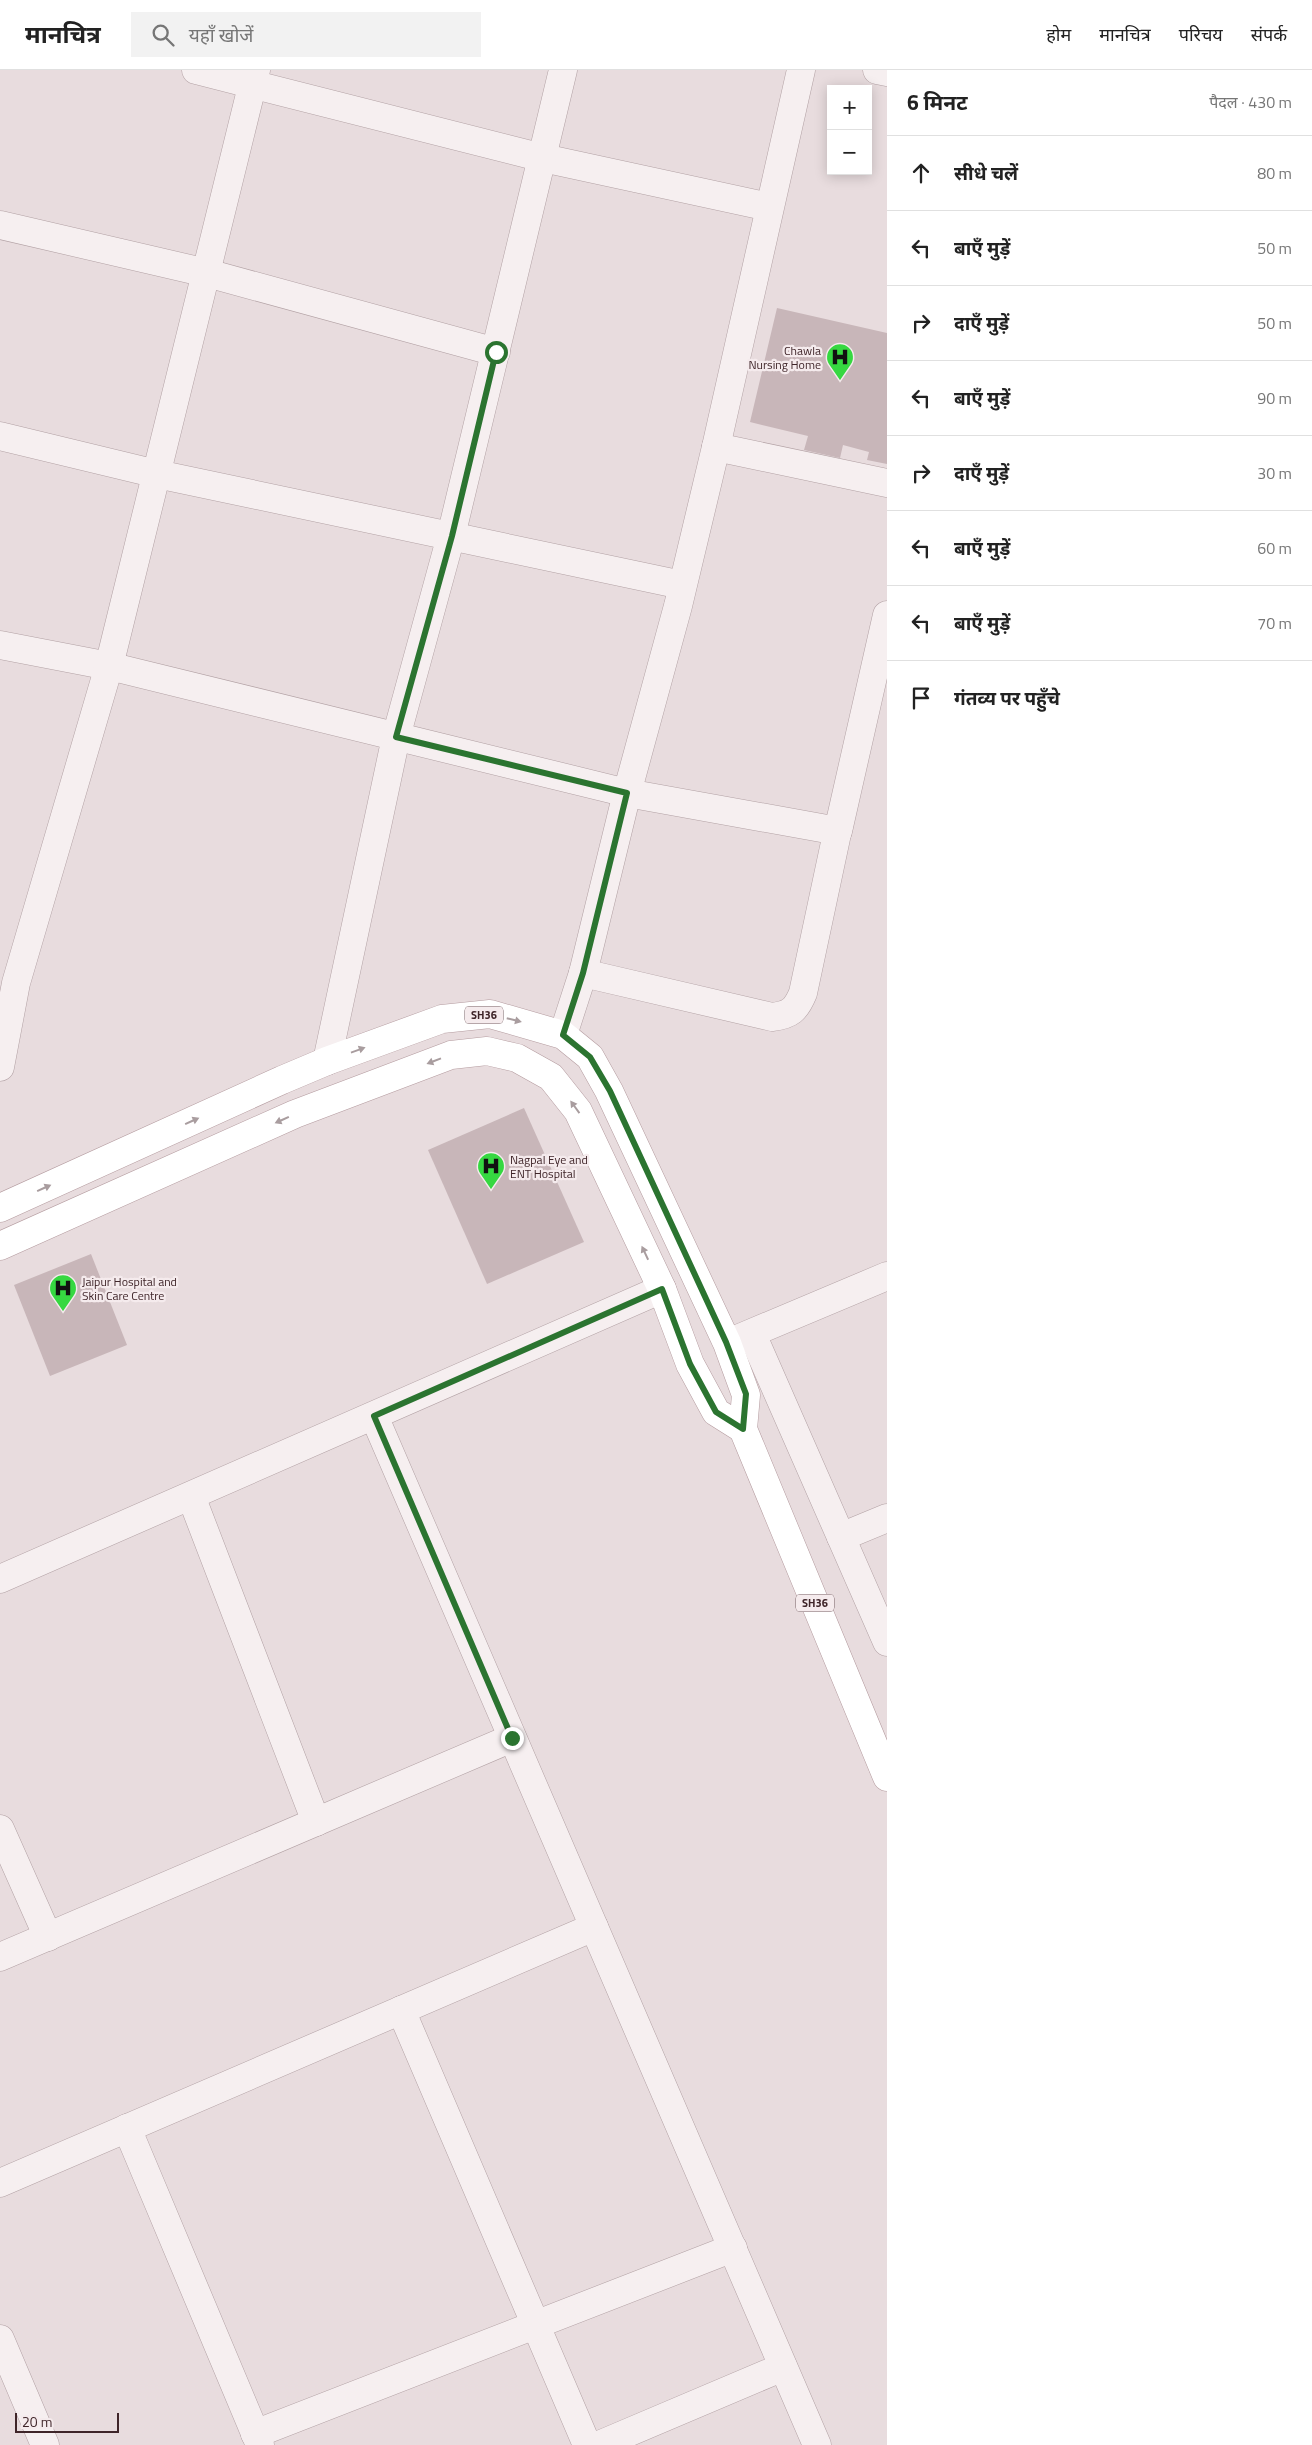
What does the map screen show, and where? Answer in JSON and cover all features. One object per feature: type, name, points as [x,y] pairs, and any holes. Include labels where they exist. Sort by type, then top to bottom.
[{"type":"main road","name":"SH36","points":[[0,1208],[327,1061],[442,1019],[480,1015],[498,1016],[563,1035],[590,1057],[610,1091],[726,1342],[746,1394],[743,1429],[887,1777]]},
{"type":"main road","points":[[0,1246],[296,1114],[451,1055],[487,1051],[518,1058],[551,1077],[578,1110],[662,1289],[690,1364],[716,1412],[743,1429]]},
{"type":"street","points":[[196,70],[254,77],[544,158],[770,207]]},
{"type":"street","points":[[327,1061],[396,737],[452,536],[544,158],[563,70]]},
{"type":"street","points":[[563,1035],[583,973],[627,793],[716,448],[801,70]]},
{"type":"street","points":[[877,70],[887,72]]},
{"type":"street","points":[[0,1066],[16,983],[109,666],[254,77]]},
{"type":"street","points":[[0,225],[207,272],[496,352]]},
{"type":"street","points":[[0,436],[157,474],[682,585]]},
{"type":"street","points":[[716,448],[887,483]]},
{"type":"street","points":[[583,973],[772,1017],[786,1015],[797,1008],[803,993],[887,614]]},
{"type":"street","points":[[0,645],[109,666],[627,793],[838,831],[839,824]]},
{"type":"street","points":[[726,1342],[752,1334],[887,1276]]},
{"type":"street","points":[[0,1579],[662,1289]]},
{"type":"street","points":[[752,1334],[887,1642]]},
{"type":"street","points":[[374,1416],[817,2445]]},
{"type":"street","points":[[191,1496],[316,1822]]},
{"type":"street","points":[[841,1536],[887,1518]]},
{"type":"street","points":[[0,1957],[512,1738]]},
{"type":"street","points":[[0,1829],[48,1936]]},
{"type":"street","points":[[0,2183],[594,1927]]},
{"type":"street","points":[[401,2010],[587,2445]]},
{"type":"street","points":[[127,2128],[258,2440],[535,2325],[733,2248]]},
{"type":"street","points":[[0,2339],[45,2445]]},
{"type":"street","points":[[599,2445],[784,2368]]},
{"type":"building","points":[[777,308],[887,333],[887,464],[867,460],[869,452],[843,445],[840,458],[804,450],[808,436],[750,422]]},
{"type":"building","points":[[524,1108],[584,1242],[487,1284],[428,1150]]},
{"type":"building","points":[[91,1254],[127,1345],[50,1376],[14,1285]]},
{"type":"place","name":"Chawla Nursing Home","points":[[840,381]]},
{"type":"place","name":"Nagpal Eye and ENT Hospital","points":[[491,1190]]},
{"type":"place","name":"Jaipur Hospital and Skin Care Centre","points":[[63,1312]]},
{"type":"route","points":[[496,352],[452,536],[396,737],[627,793],[583,973],[563,1035],[590,1057],[610,1091],[696,1274],[726,1342],[746,1394],[743,1429],[716,1412],[690,1364],[662,1289],[374,1416],[512,1738]]}]
